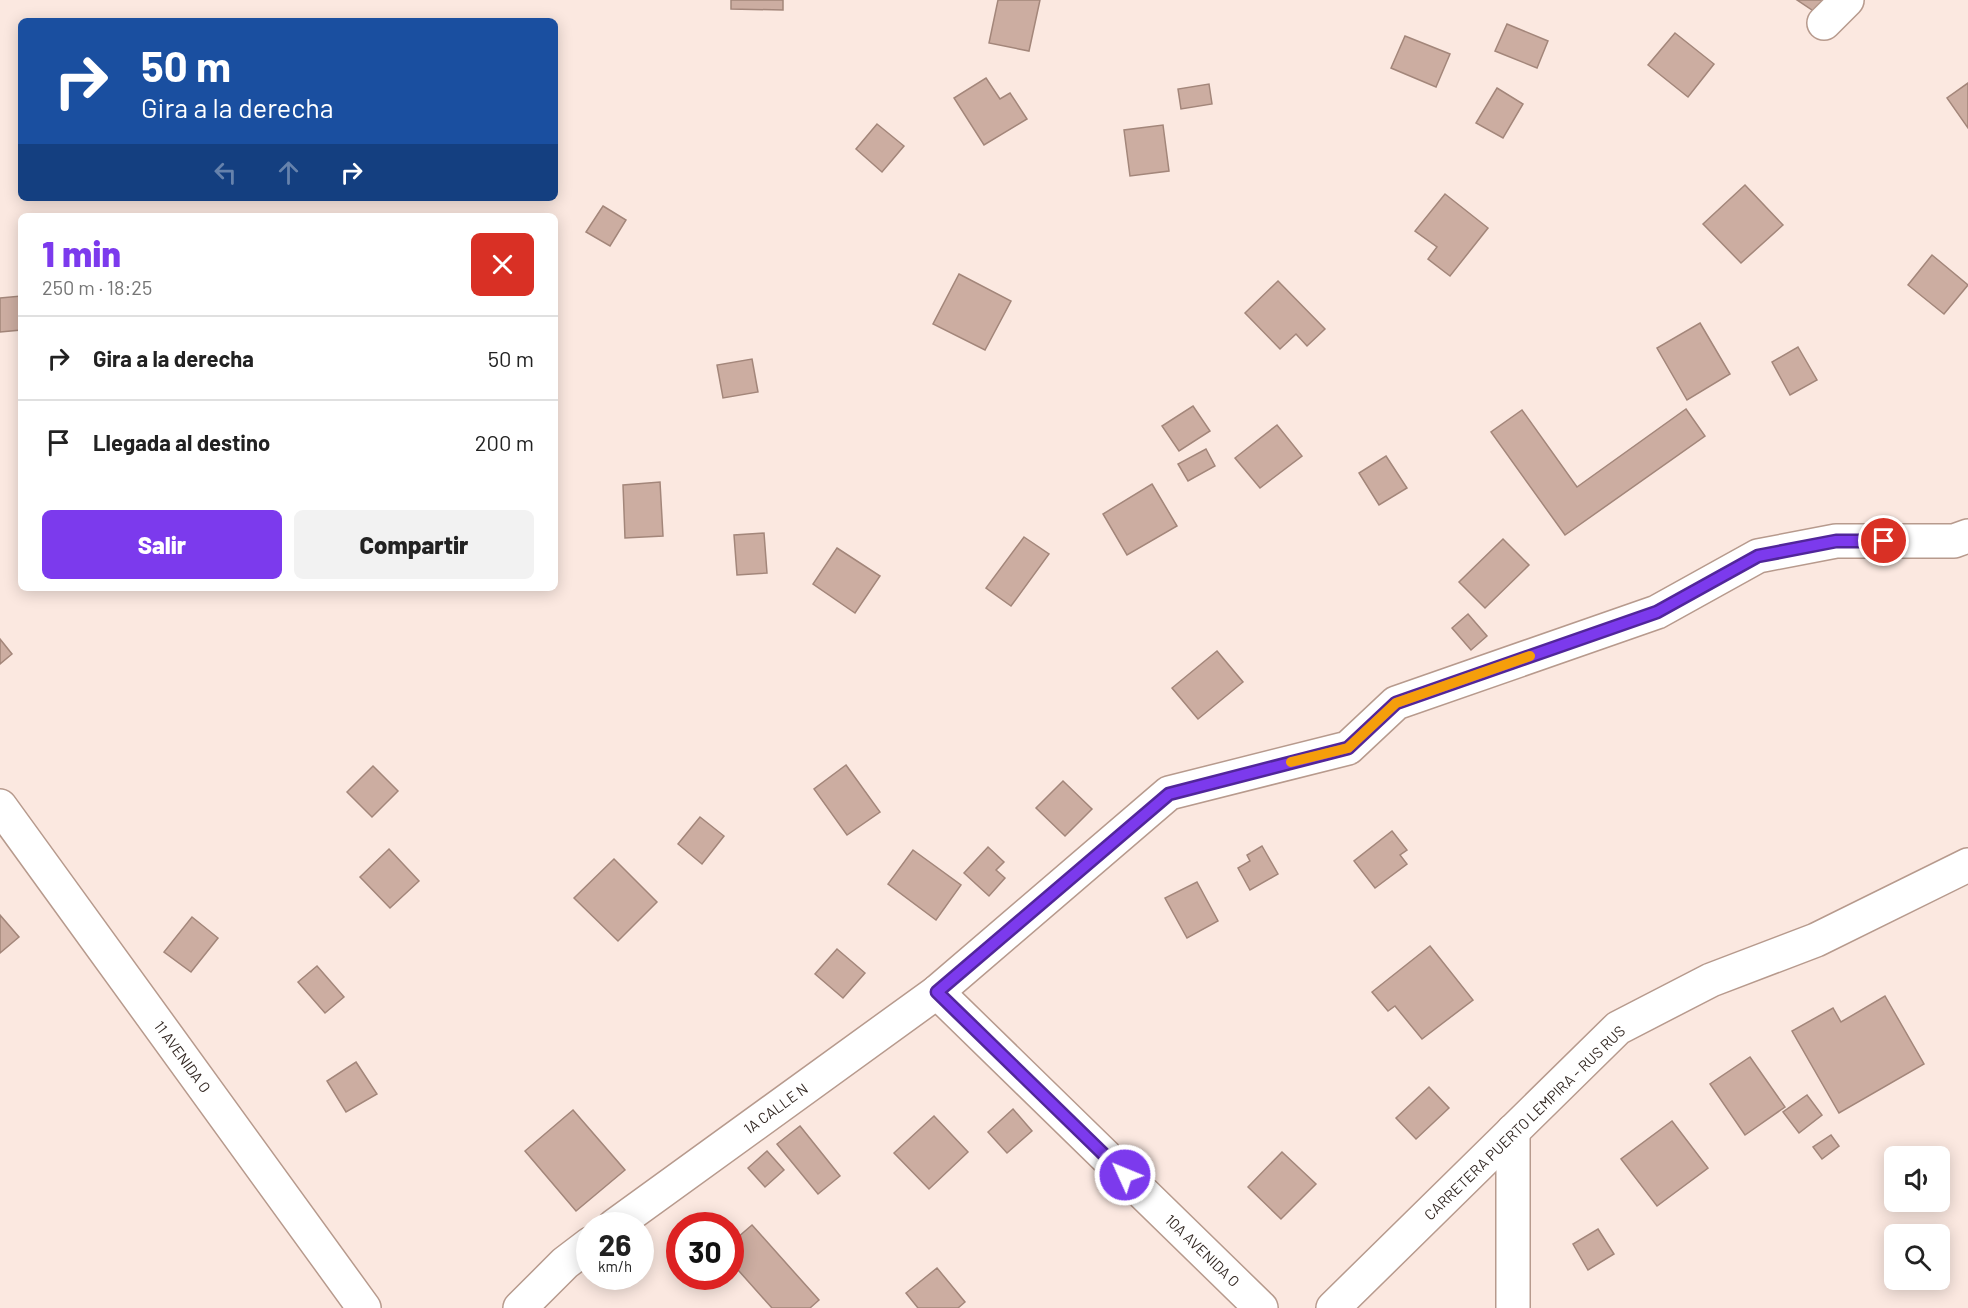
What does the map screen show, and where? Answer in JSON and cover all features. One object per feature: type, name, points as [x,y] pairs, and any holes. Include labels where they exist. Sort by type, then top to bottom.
[{"type":"street","points":[[1824,22],[1847,0]]},
{"type":"street","name":"1A CALLE N","points":[[633,1212],[937,992],[1169,794],[1348,748],[1396,703],[1657,612],[1758,556],[1836,541],[1954,541],[1968,536]]},
{"type":"street","name":"11 AVENIDA O","points":[[0,806],[364,1308]]},
{"type":"street","name":"CARRETERA PUERTO LEMPIRA - RUS RUS","points":[[1333,1308],[1618,1028],[1712,980],[1816,940],[1968,866]]},
{"type":"street","name":"10A AVENIDA O","points":[[937,992],[1261,1308]]},
{"type":"street","points":[[1513,1308],[1514,1131]]},
{"type":"street","points":[[520,1308],[576,1255]]},
{"type":"building","points":[[731,0],[783,0],[783,10],[731,9]]},
{"type":"building","points":[[998,0],[1040,0],[1029,51],[989,43]]},
{"type":"building","points":[[1797,0],[1823,0],[1815,12]]},
{"type":"building","points":[[1507,24],[1548,41],[1537,68],[1495,51]]},
{"type":"building","points":[[1675,33],[1714,64],[1688,97],[1648,65]]},
{"type":"building","points":[[1405,36],[1450,54],[1436,87],[1391,68]]},
{"type":"building","points":[[986,78],[1000,99],[1010,93],[1027,119],[984,145],[954,98]]},
{"type":"building","points":[[1968,83],[1968,128],[1947,98]]},
{"type":"building","points":[[1209,84],[1212,104],[1181,109],[1178,89]]},
{"type":"building","points":[[1497,88],[1523,104],[1503,138],[1476,123]]},
{"type":"building","points":[[877,124],[904,146],[882,172],[856,149]]},
{"type":"building","points":[[1163,125],[1169,171],[1130,176],[1124,130]]},
{"type":"building","points":[[1745,185],[1783,225],[1741,263],[1703,224]]},
{"type":"building","points":[[1445,194],[1488,228],[1450,276],[1428,259],[1437,247],[1415,231]]},
{"type":"building","points":[[603,206],[626,220],[610,246],[586,232]]},
{"type":"building","points":[[1932,255],[1968,285],[1944,314],[1908,285]]},
{"type":"building","points":[[959,274],[1011,301],[985,350],[933,324]]},
{"type":"building","points":[[1278,281],[1325,329],[1307,346],[1296,334],[1280,349],[1245,313]]},
{"type":"building","points":[[18,296],[18,330],[0,332],[0,298]]},
{"type":"building","points":[[1700,323],[1730,374],[1687,400],[1657,348]]},
{"type":"building","points":[[1798,347],[1817,380],[1790,395],[1772,362]]},
{"type":"building","points":[[752,359],[758,392],[723,398],[717,365]]},
{"type":"building","points":[[1193,406],[1210,431],[1179,451],[1162,426]]},
{"type":"building","points":[[1686,409],[1705,436],[1565,535],[1491,432],[1522,410],[1577,487]]},
{"type":"building","points":[[1277,425],[1302,456],[1260,488],[1235,458]]},
{"type":"building","points":[[1206,449],[1215,466],[1188,481],[1178,464]]},
{"type":"building","points":[[1386,456],[1407,488],[1379,505],[1359,473]]},
{"type":"building","points":[[660,482],[663,536],[625,538],[623,485]]},
{"type":"building","points":[[1152,484],[1177,526],[1127,555],[1103,514]]},
{"type":"building","points":[[764,533],[767,573],[737,575],[734,535]]},
{"type":"building","points":[[1024,537],[1049,554],[1011,606],[986,588]]},
{"type":"building","points":[[1503,539],[1529,565],[1485,608],[1459,582]]},
{"type":"building","points":[[837,548],[880,576],[855,613],[813,584]]},
{"type":"building","points":[[1468,614],[1487,636],[1471,650],[1452,628]]},
{"type":"building","points":[[0,639],[12,654],[0,664]]},
{"type":"building","points":[[1217,651],[1243,682],[1198,719],[1172,688]]},
{"type":"building","points":[[846,765],[880,812],[847,835],[814,789]]},
{"type":"building","points":[[373,766],[398,791],[372,817],[347,792]]},
{"type":"building","points":[[1063,781],[1092,809],[1065,836],[1036,808]]},
{"type":"building","points":[[700,817],[724,836],[702,864],[678,844]]},
{"type":"building","points":[[1392,831],[1407,850],[1400,855],[1407,864],[1375,888],[1354,861]]},
{"type":"building","points":[[1262,846],[1278,874],[1250,890],[1238,868],[1250,861],[1247,855]]},
{"type":"building","points":[[988,847],[1004,862],[996,870],[1005,878],[989,896],[964,873]]},
{"type":"building","points":[[389,849],[419,881],[390,908],[360,877]]},
{"type":"building","points":[[913,850],[961,885],[936,920],[888,884]]},
{"type":"building","points":[[614,859],[657,902],[618,941],[574,898]]},
{"type":"building","points":[[1197,882],[1218,921],[1187,938],[1165,898]]},
{"type":"building","points":[[0,915],[19,937],[0,953]]},
{"type":"building","points":[[192,917],[218,938],[191,972],[164,952]]},
{"type":"building","points":[[1430,946],[1473,1000],[1422,1039],[1395,1006],[1388,1011],[1372,992]]},
{"type":"building","points":[[837,949],[865,973],[843,998],[815,974]]},
{"type":"building","points":[[317,966],[344,997],[325,1013],[298,982]]},
{"type":"building","points":[[1885,996],[1924,1064],[1839,1113],[1792,1031],[1833,1008],[1841,1022]]},
{"type":"building","points":[[1750,1057],[1785,1107],[1745,1135],[1710,1084]]},
{"type":"building","points":[[356,1062],[377,1094],[346,1112],[327,1081]]},
{"type":"building","points":[[1429,1087],[1449,1108],[1416,1139],[1396,1118]]},
{"type":"building","points":[[1807,1095],[1822,1115],[1799,1133],[1783,1112]]},
{"type":"building","points":[[1013,1109],[1032,1131],[1007,1153],[988,1132]]},
{"type":"building","points":[[573,1110],[625,1170],[576,1211],[525,1151]]},
{"type":"building","points":[[934,1116],[968,1152],[929,1189],[894,1153]]},
{"type":"building","points":[[1672,1121],[1708,1168],[1657,1206],[1621,1159]]},
{"type":"building","points":[[800,1126],[840,1176],[818,1194],[777,1144]]},
{"type":"building","points":[[1831,1135],[1839,1146],[1822,1159],[1813,1147]]},
{"type":"building","points":[[767,1151],[784,1170],[765,1187],[748,1168]]},
{"type":"building","points":[[1282,1152],[1316,1184],[1281,1219],[1248,1187]]},
{"type":"building","points":[[752,1225],[819,1300],[810,1308],[772,1308],[744,1277],[744,1232]]},
{"type":"building","points":[[1598,1229],[1614,1254],[1588,1270],[1573,1244]]},
{"type":"building","points":[[937,1268],[965,1302],[958,1308],[918,1308],[906,1293]]},
{"type":"slow traffic","points":[[1291,762],[1348,748],[1396,703],[1530,656]]},
{"type":"route","points":[[1125,1175],[937,992],[1169,794],[1348,748],[1396,703],[1657,612],[1758,556],[1836,541],[1884,541]]}]
